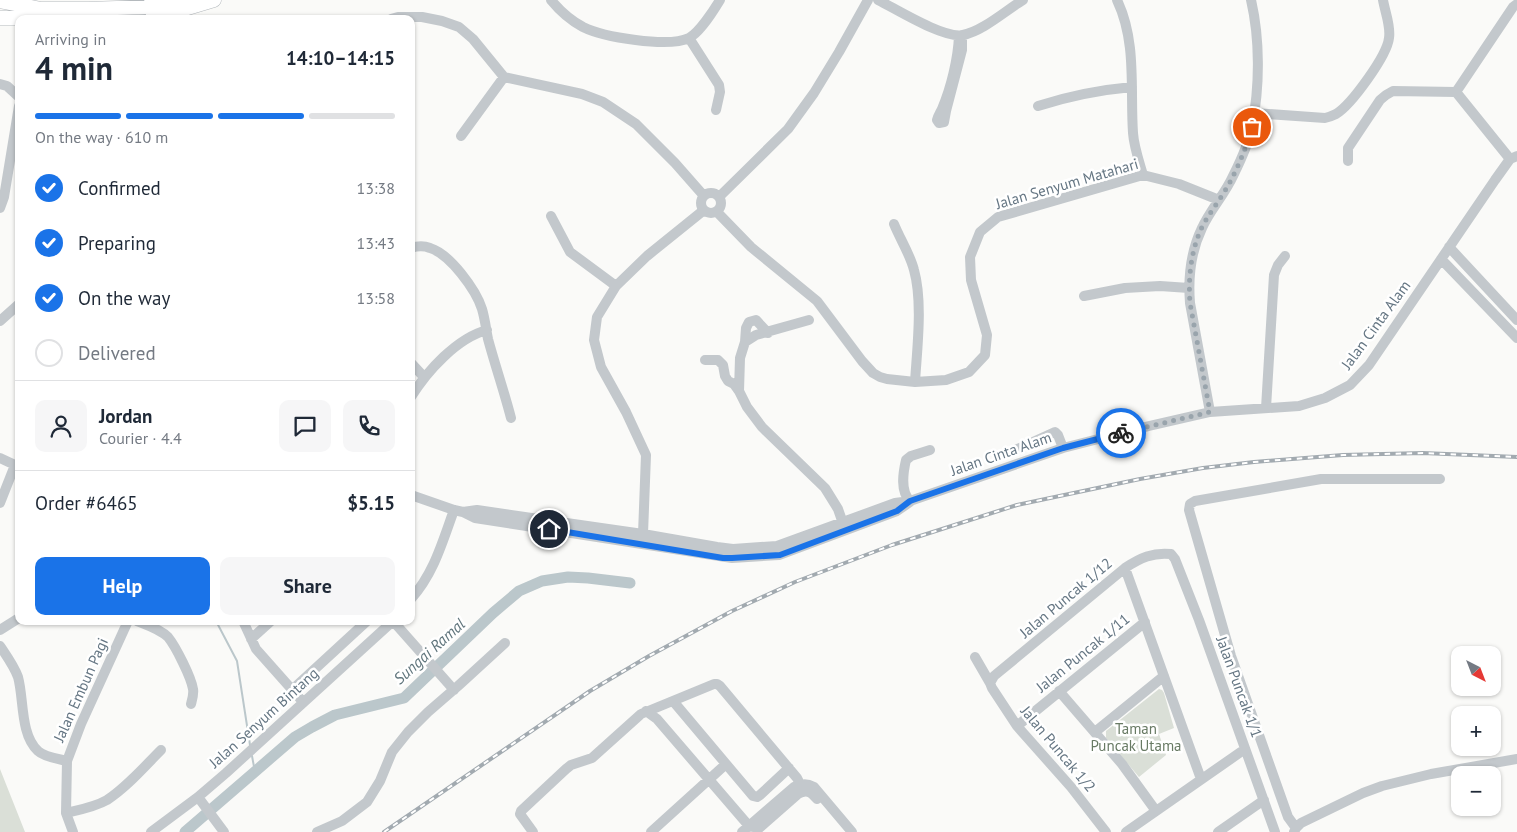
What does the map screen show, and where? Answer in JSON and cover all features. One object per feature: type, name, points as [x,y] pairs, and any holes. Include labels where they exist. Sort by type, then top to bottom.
[{"type":"highway","points":[[63,0],[136,0]]},
{"type":"highway","points":[[0,1],[41,9],[145,7],[193,0]]},
{"type":"highway","points":[[164,15],[214,0]]},
{"type":"highway","points":[[67,15],[84,8]]},
{"type":"highway","points":[[84,8],[95,15]]},
{"type":"highway","points":[[0,18],[15,18]]},
{"type":"street","points":[[551,0],[567,17],[584,27],[610,35],[669,42],[689,38],[707,20],[720,0]]},
{"type":"street","points":[[719,197],[788,130],[814,93],[868,0]]},
{"type":"street","points":[[878,0],[934,29],[960,35],[985,24],[1023,0]]},
{"type":"street","points":[[1117,0],[1126,23],[1131,52],[1133,135],[1143,175]]},
{"type":"street","points":[[1210,412],[1195,337],[1189,288],[1193,257],[1202,228],[1232,178],[1245,150],[1252,127],[1258,56],[1256,20],[1251,0]]},
{"type":"street","points":[[1254,113],[1325,118],[1334,116],[1342,110],[1365,84],[1387,47],[1390,31],[1382,0]]},
{"type":"street","points":[[1456,92],[1513,7],[1517,4]]},
{"type":"street","points":[[415,17],[442,21],[459,27],[473,39],[504,77],[582,94],[604,102],[636,124],[675,163],[704,196]]},
{"type":"street","points":[[960,35],[962,50],[946,111],[946,119],[944,122],[939,123],[937,116],[942,110],[952,76],[960,35]]},
{"type":"street","points":[[689,38],[719,85],[720,92],[716,110]]},
{"type":"street","points":[[462,136],[504,77]]},
{"type":"street","points":[[0,84],[7,86],[15,93]]},
{"type":"street","points":[[1038,106],[1097,90],[1132,87]]},
{"type":"street","points":[[1348,161],[1348,148],[1380,100],[1393,91],[1456,92],[1513,158]]},
{"type":"street","points":[[0,208],[4,197],[15,130]]},
{"type":"street","name":"Jalan Cinta Alam","points":[[415,496],[475,518],[732,558],[780,555],[895,503],[910,501],[1063,448],[1210,412],[1299,406],[1325,398],[1350,385],[1369,365],[1449,247],[1513,158]]},
{"type":"street","name":"Jalan Senyum Matahari","points":[[717,212],[751,248],[816,301],[873,373],[887,379],[915,382],[946,380],[969,372],[985,356],[987,335],[971,280],[970,257],[980,232],[998,217],[1143,175],[1179,184],[1219,200]]},
{"type":"street","points":[[710,193],[717,194],[722,203],[717,212],[709,213],[704,210],[701,202],[704,196],[710,193]]},
{"type":"street","points":[[643,534],[646,456],[626,412],[601,367],[594,340],[597,317],[616,286],[647,256],[704,210]]},
{"type":"street","points":[[551,216],[570,252],[616,286]]},
{"type":"street","points":[[894,224],[914,270],[918,296],[919,326],[915,382]]},
{"type":"street","points":[[415,246],[430,248],[442,254],[457,269],[480,303],[511,418]]},
{"type":"street","points":[[1449,247],[1517,320]]},
{"type":"street","points":[[1266,408],[1274,275],[1278,265],[1285,256]]},
{"type":"street","points":[[1441,259],[1517,338]]},
{"type":"street","points":[[1084,296],[1125,288],[1160,286],[1189,288]]},
{"type":"street","points":[[0,321],[15,308]]},
{"type":"street","points":[[739,391],[740,358],[749,322],[756,320],[768,333]]},
{"type":"street","points":[[745,342],[756,335],[809,320]]},
{"type":"street","points":[[415,391],[424,377],[455,347],[470,336],[487,330]]},
{"type":"street","points":[[705,360],[718,360],[723,365],[725,376],[734,384],[747,407],[762,427],[826,488],[838,508],[844,527]]},
{"type":"street","points":[[415,367],[424,377]]},
{"type":"street","points":[[1011,452],[1055,432],[1063,448]]},
{"type":"street","points":[[910,501],[904,490],[906,460],[911,456],[930,450]]},
{"type":"street","points":[[0,458],[15,463]]},
{"type":"street","points":[[0,502],[15,468]]},
{"type":"street","points":[[1440,479],[1321,479],[1195,501],[1190,504],[1189,510],[1231,656],[1288,817],[1295,831],[1301,824],[1354,797],[1382,786],[1431,774],[1517,759]]},
{"type":"street","name":"Jalan Cinta Alam","points":[[458,511],[477,510],[643,534],[726,549],[767,547],[844,527]]},
{"type":"street","points":[[415,595],[432,569],[458,511]]},
{"type":"street","name":"Jalan Puncak 1/12","points":[[990,683],[994,676],[1140,558],[1163,553],[1171,554]]},
{"type":"street","name":"Jalan Puncak 1/1","points":[[1171,554],[1199,620],[1275,832]]},
{"type":"street","points":[[1126,568],[1201,780]]},
{"type":"street","points":[[0,630],[15,621]]},
{"type":"street","name":"Jalan Puncak 1/11","points":[[1018,726],[1145,622]]},
{"type":"street","name":"Jalan Embun Pagi","points":[[73,832],[66,813],[67,760],[81,724],[126,625]]},
{"type":"street","points":[[147,625],[157,629],[167,637],[176,649],[194,692],[190,704]]},
{"type":"street","points":[[245,625],[256,649],[304,702]]},
{"type":"street","points":[[251,639],[267,625]]},
{"type":"street","points":[[292,690],[363,625]]},
{"type":"street","name":"Jalan Senyum Bintang","points":[[151,832],[198,797],[256,747],[389,625]]},
{"type":"street","points":[[396,625],[452,688]]},
{"type":"street","points":[[317,832],[342,820],[367,802],[380,781],[392,752],[408,732],[452,688],[505,643]]},
{"type":"street","points":[[0,646],[17,675],[21,692],[23,717],[30,740],[38,752],[54,758],[67,760]]},
{"type":"street","name":"Jalan Puncak 1/2","points":[[975,657],[992,688],[1018,726],[1071,787],[1106,832]]},
{"type":"street","points":[[1095,732],[1164,676]]},
{"type":"street","points":[[533,832],[521,818],[521,811],[566,769],[571,765],[592,758],[646,711],[717,684],[789,768],[800,784]]},
{"type":"street","points":[[1059,692],[1122,764],[1156,811]]},
{"type":"street","points":[[673,701],[750,792],[757,796],[789,768]]},
{"type":"street","points":[[646,711],[657,719],[710,779],[751,830]]},
{"type":"street","points":[[1126,832],[1245,749]]},
{"type":"street","points":[[66,813],[106,800],[134,777],[161,750]]},
{"type":"street","points":[[651,832],[726,764]]},
{"type":"street","points":[[751,830],[794,787],[800,784],[807,784],[814,786],[852,832]]},
{"type":"street","points":[[751,830],[798,794],[807,791],[812,793],[846,832]]},
{"type":"street","points":[[198,797],[224,832]]},
{"type":"street","points":[[1218,832],[1264,800]]},
{"type":"green space","name":"Taman Puncak Utama","points":[[1159,689],[1164,693],[1174,728],[1159,734],[1166,755],[1139,777],[1106,738],[1106,731]]},
{"type":"green space","points":[[0,769],[25,832],[0,832]]},
{"type":"waterway","name":"Sungai Ramal","points":[[185,832],[295,737],[335,715],[404,698],[493,613],[519,591],[542,581],[568,577],[630,583]]},
{"type":"waterway","points":[[218,625],[237,661],[250,745]]},
{"type":"waterway","points":[[252,756],[255,772]]},
{"type":"railway","points":[[384,832],[590,691],[649,656],[732,611],[795,582],[892,545],[1017,505],[1140,479],[1203,468],[1343,455],[1423,453],[1517,457]]},
{"type":"way so far","points":[[1121,433],[1210,412],[1190,303],[1190,274],[1202,228],[1232,178],[1245,150],[1252,127]]},
{"type":"route","points":[[549,529],[723,558],[780,555],[897,511],[910,501],[1063,448],[1121,433]]}]
